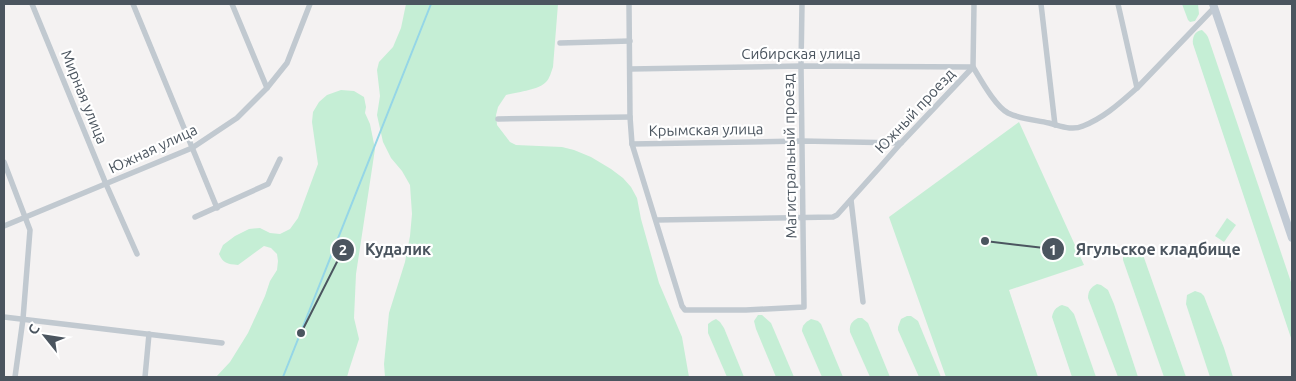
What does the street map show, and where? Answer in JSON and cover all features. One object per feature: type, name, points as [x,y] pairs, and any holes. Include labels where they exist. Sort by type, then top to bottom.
[{"type":"street","name":"Мирная улица","points":[[32,4],[137,254]]},
{"type":"street","points":[[133,4],[217,208]]},
{"type":"street","points":[[232,4],[267,88]]},
{"type":"street","name":"Южная улица","points":[[4,226],[192,148],[237,118],[267,88],[286,64],[310,4]]},
{"type":"street","points":[[629,4],[632,144],[656,220],[803,218]]},
{"type":"street","name":"Магистральный проезд","points":[[656,220],[683,309],[698,311],[804,307],[802,4]]},
{"type":"street","name":"Южный проезд","points":[[803,218],[833,217],[837,215],[901,143],[973,67],[974,4]]},
{"type":"street","points":[[1041,4],[1055,125]]},
{"type":"street","points":[[1118,4],[1137,88]]},
{"type":"street","points":[[973,67],[986,88],[1008,112],[1073,129],[1095,121],[1137,88],[1214,6],[1292,238]]},
{"type":"street","points":[[560,43],[630,41]]},
{"type":"street","name":"Сибирская улица","points":[[630,69],[801,66],[973,67]]},
{"type":"street","points":[[498,119],[630,116]]},
{"type":"street","name":"Крымская улица","points":[[632,144],[802,141],[901,143]]},
{"type":"street","points":[[195,218],[268,184],[280,160]]},
{"type":"street","points":[[4,162],[30,230],[16,377]]},
{"type":"street","points":[[850,200],[863,302]]},
{"type":"street","points":[[4,317],[222,343]]},
{"type":"street","points":[[145,377],[149,334]]},
{"type":"green space","points":[[406,4],[558,4],[553,67],[549,77],[543,85],[506,95],[498,107],[496,115],[497,125],[510,142],[516,145],[562,147],[591,157],[623,178],[631,187],[637,198],[659,283],[682,337],[689,377],[385,377],[384,364],[389,313],[405,262],[412,214],[410,185],[402,171],[391,158],[383,142],[377,115],[380,96],[377,70],[379,62],[393,47],[401,28]]},
{"type":"green space","points":[[1182,4],[1198,4],[1199,14],[1195,21],[1190,22],[1188,20]]},
{"type":"green space","points":[[1202,30],[1208,37],[1292,285],[1292,341],[1193,44],[1195,35]]},
{"type":"green space","points":[[341,90],[354,91],[364,97],[365,113],[370,124],[375,149],[356,274],[354,318],[359,339],[347,377],[216,377],[230,362],[248,333],[270,281],[277,270],[278,261],[277,254],[271,248],[264,246],[238,265],[226,262],[219,254],[223,245],[249,229],[260,228],[270,233],[280,234],[290,229],[298,218],[318,164],[312,122],[313,112],[319,102],[327,95]]},
{"type":"green space","points":[[1019,122],[1084,265],[1009,290],[1038,377],[946,377],[889,217]]},
{"type":"green space","points":[[1227,218],[1236,225],[1224,242],[1215,236]]},
{"type":"green space","points":[[1131,246],[1135,246],[1142,252],[1186,377],[1164,377],[1123,260],[1124,251]]},
{"type":"green space","points":[[1097,284],[1108,290],[1138,377],[1118,377],[1088,298],[1090,290]]},
{"type":"green space","points":[[1195,291],[1204,296],[1233,377],[1210,377],[1186,304],[1187,295]]},
{"type":"green space","points":[[1062,305],[1068,307],[1074,314],[1096,377],[1072,377],[1052,317],[1055,310]]},
{"type":"green space","points":[[758,315],[762,315],[771,323],[794,377],[776,377],[756,329],[754,321]]},
{"type":"green space","points":[[911,316],[918,321],[941,377],[919,377],[898,330],[901,319]]},
{"type":"green space","points":[[858,318],[862,318],[868,323],[890,377],[870,377],[850,332],[851,324]]},
{"type":"green space","points":[[716,319],[724,328],[744,377],[727,377],[708,333],[708,324]]},
{"type":"green space","points":[[811,319],[821,324],[843,377],[822,377],[802,331],[805,324]]},
{"type":"waterway","points":[[283,377],[431,4]]},
{"type":"place","name":"Ягульское кладбище","points":[[985,241]]},
{"type":"place","name":"Кудалик","points":[[301,333]]}]
